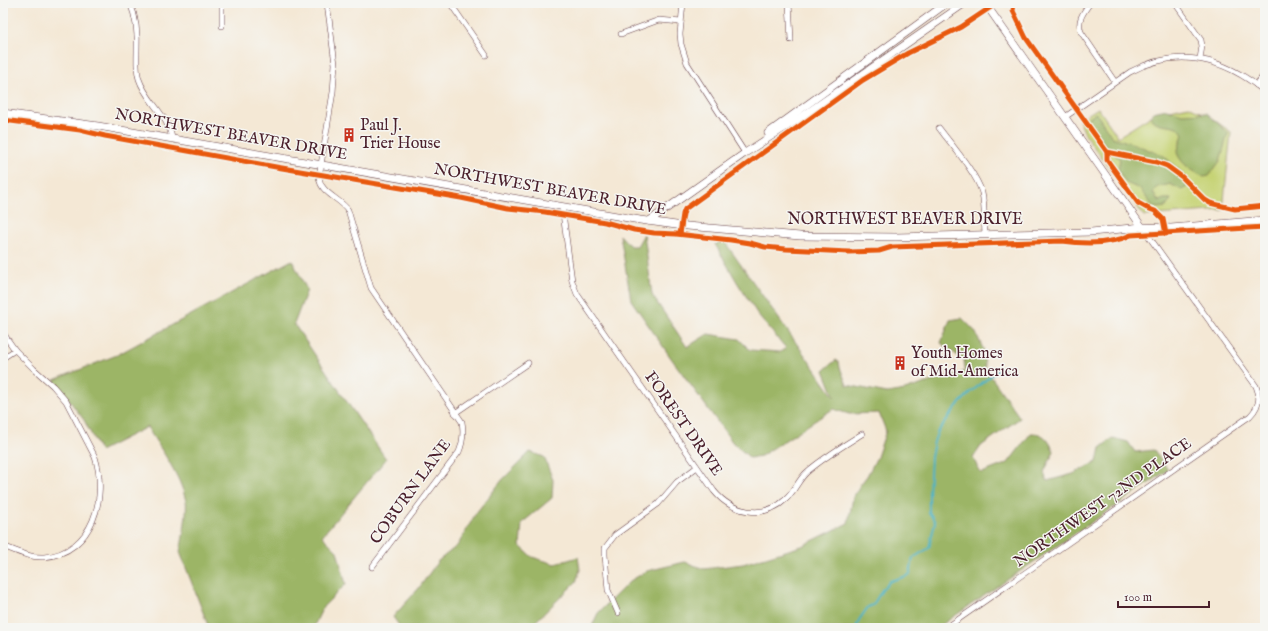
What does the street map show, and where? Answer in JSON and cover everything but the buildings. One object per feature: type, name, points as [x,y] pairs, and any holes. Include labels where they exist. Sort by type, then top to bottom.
[{"type":"main road","points":[[746,153],[759,140],[947,3]]},
{"type":"main road","points":[[649,221],[965,3]]},
{"type":"main road","points":[[985,3],[1142,227]]},
{"type":"main road","name":"NORTHWEST BEAVER DRIVE","points":[[3,113],[172,138],[320,165],[649,221],[676,225],[800,236],[896,237],[1091,232],[1142,227],[1166,228],[1263,221]]},
{"type":"street","points":[[130,3],[134,11],[137,26],[138,78],[142,87],[170,128],[172,138]]},
{"type":"street","points":[[222,3],[222,26]]},
{"type":"street","name":"COBURN LANE","points":[[327,3],[334,49],[334,78],[319,177],[322,186],[328,193],[345,205],[351,216],[371,288],[462,422],[463,428],[463,441],[459,452],[372,567]]},
{"type":"street","points":[[450,3],[486,55]]},
{"type":"street","points":[[683,3],[681,44],[687,62],[746,153]]},
{"type":"street","points":[[789,3],[791,40]]},
{"type":"street","points":[[1090,3],[1081,16],[1081,32],[1115,82]]},
{"type":"street","points":[[1175,3],[1201,40],[1202,46],[1200,59]]},
{"type":"street","points":[[621,34],[659,20],[681,22]]},
{"type":"street","points":[[1065,118],[1130,72],[1152,62],[1175,57],[1200,59],[1219,64],[1233,70],[1265,92]]},
{"type":"street","points":[[1256,85],[1265,74]]},
{"type":"street","points":[[939,128],[976,179],[981,189],[984,206],[985,234]]},
{"type":"street","name":"FOREST DRIVE","points":[[562,206],[572,281],[577,294],[714,491],[726,503],[741,510],[758,512],[774,507],[787,498],[805,474],[812,468],[862,434]]},
{"type":"street","points":[[1263,221],[1265,228]]},
{"type":"street","name":"NORTHWEST 72ND PLACE","points":[[946,628],[1250,416],[1257,408],[1260,398],[1256,386],[1142,227]]},
{"type":"street","points":[[3,333],[15,350],[54,386],[66,401],[95,457],[101,486],[97,507],[89,529],[83,537],[67,550],[52,556],[43,557],[20,554],[3,546]]},
{"type":"street","points":[[3,358],[15,350]]},
{"type":"street","points":[[455,413],[528,363]]},
{"type":"street","points":[[618,613],[608,590],[605,548],[615,534],[658,504],[677,482],[697,467]]},
{"type":"green space","points":[[1189,106],[1210,117],[1231,132],[1223,210],[1144,216],[1086,136],[1079,120],[1098,108],[1118,137],[1156,113]]},
{"type":"green space","points":[[1167,109],[1182,114],[1207,113],[1228,133],[1220,161],[1209,176],[1204,177],[1188,167],[1179,157],[1177,153],[1183,134],[1177,127],[1160,124],[1151,119],[1153,112]]},
{"type":"green space","points":[[1096,113],[1112,137],[1164,156],[1182,173],[1187,187],[1182,190],[1170,184],[1156,188],[1153,192],[1159,201],[1171,199],[1166,207],[1154,208],[1140,189],[1126,183],[1118,170],[1120,159],[1110,150],[1091,123],[1089,117]]},
{"type":"green space","points":[[644,234],[652,295],[687,347],[708,334],[739,339],[750,350],[780,352],[786,348],[760,318],[715,244],[724,241],[835,398],[824,370],[836,360],[839,362],[847,385],[887,393],[905,390],[965,371],[964,359],[941,343],[950,320],[962,318],[975,331],[984,351],[985,368],[1020,418],[981,446],[973,458],[980,472],[982,473],[1008,463],[1031,433],[1040,434],[1046,438],[1054,451],[1044,472],[1047,481],[1073,474],[1097,462],[1100,448],[1113,438],[1128,442],[1135,452],[1154,450],[1168,470],[940,626],[934,628],[591,628],[598,613],[630,581],[647,571],[685,562],[704,569],[743,564],[802,546],[848,523],[853,498],[877,457],[886,431],[879,413],[849,414],[833,409],[761,456],[750,458],[733,443],[631,300],[620,235],[630,246],[637,246]]},
{"type":"green space","points":[[292,260],[307,290],[294,324],[386,459],[322,536],[337,551],[346,584],[323,607],[313,628],[209,628],[180,552],[186,518],[186,501],[175,472],[164,453],[147,427],[100,451],[84,420],[54,380],[117,355]]},
{"type":"green space","points":[[530,452],[544,457],[553,480],[552,498],[522,523],[520,546],[532,557],[555,564],[578,557],[580,570],[576,582],[529,628],[401,628],[393,617],[419,588],[438,561],[458,545],[476,513],[503,479]]},
{"type":"waterway","points":[[856,628],[859,620],[868,607],[873,605],[882,590],[890,581],[910,574],[913,558],[929,548],[935,522],[929,512],[931,457],[937,433],[957,406],[971,392],[998,370],[1006,367]]},
{"type":"cycle path","points":[[680,234],[685,209],[863,80],[908,53],[961,27],[997,3]]},
{"type":"cycle path","points":[[1014,3],[1013,11],[1026,38],[1107,152],[1107,160],[1138,203],[1155,211],[1163,219],[1166,234]]},
{"type":"cycle path","points":[[3,120],[80,130],[105,136],[276,167],[461,198],[508,208],[545,212],[605,222],[634,230],[731,240],[765,247],[786,249],[849,252],[879,251],[892,247],[1062,241],[1097,243],[1115,241],[1131,235],[1265,227]]},
{"type":"cycle path","points":[[1107,152],[1156,162],[1167,166],[1182,177],[1205,200],[1210,203],[1235,209],[1265,206]]},
{"type":"place","name":"Paul J. Trier House","points":[[349,135]]},
{"type":"place","name":"Youth Homes of Mid-America","points":[[900,363]]}]
